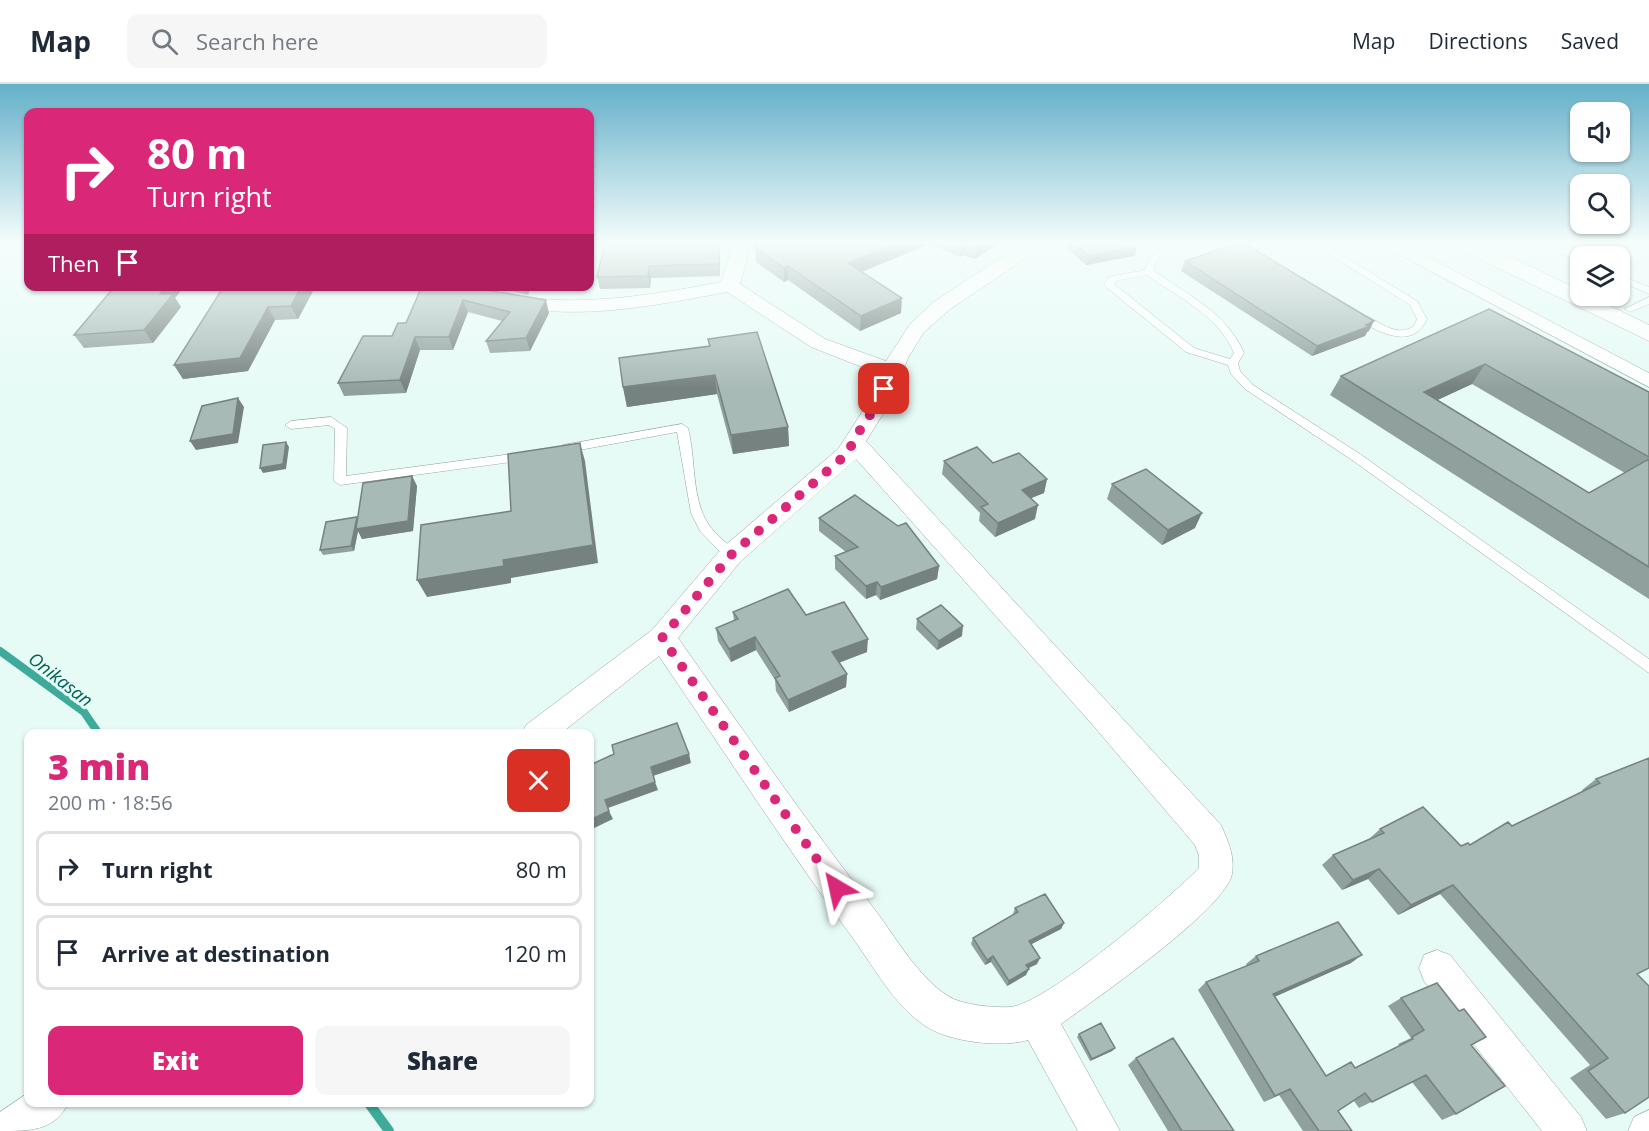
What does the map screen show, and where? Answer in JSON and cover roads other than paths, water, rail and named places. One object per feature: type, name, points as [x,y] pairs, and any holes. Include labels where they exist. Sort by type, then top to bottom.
[{"type":"main road","points":[[1562,291],[1649,334]]},
{"type":"street","points":[[501,291],[533,295],[574,305],[670,297],[703,291]]},
{"type":"street","points":[[738,291],[818,343],[890,370]]},
{"type":"street","points":[[544,729],[662,638],[731,555],[848,453],[853,441],[877,407],[890,370],[908,340],[924,320],[968,291]]},
{"type":"street","points":[[1478,291],[1649,381]]},
{"type":"street","points":[[662,638],[824,871],[913,990],[940,1014],[985,1025],[1012,1026],[1037,1019],[1118,961],[1183,909],[1215,875],[1216,856],[1209,836],[1102,714],[853,441]]},
{"type":"street","points":[[1437,968],[1566,1131]]},
{"type":"street","points":[[1037,1019],[1100,1131]]},
{"type":"street","points":[[8,1131],[42,1107]]},
{"type":"lane","points":[[1116,291],[1190,350],[1233,363]]},
{"type":"lane","points":[[1179,291],[1196,302],[1236,342],[1239,354],[1233,363],[1235,372],[1249,387],[1356,457],[1649,667]]},
{"type":"lane","points":[[1342,308],[1389,333],[1407,332],[1421,322],[1421,314],[1414,303],[1394,291]]},
{"type":"lane","points":[[291,425],[331,421],[341,428],[340,481],[543,453],[682,428],[688,446],[694,504],[703,526],[731,555]]},
{"type":"waterway","name":"Onikasan","points":[[0,651],[84,712],[96,729]]},
{"type":"waterway","name":"Onikasan","points":[[372,1107],[389,1131]]}]
